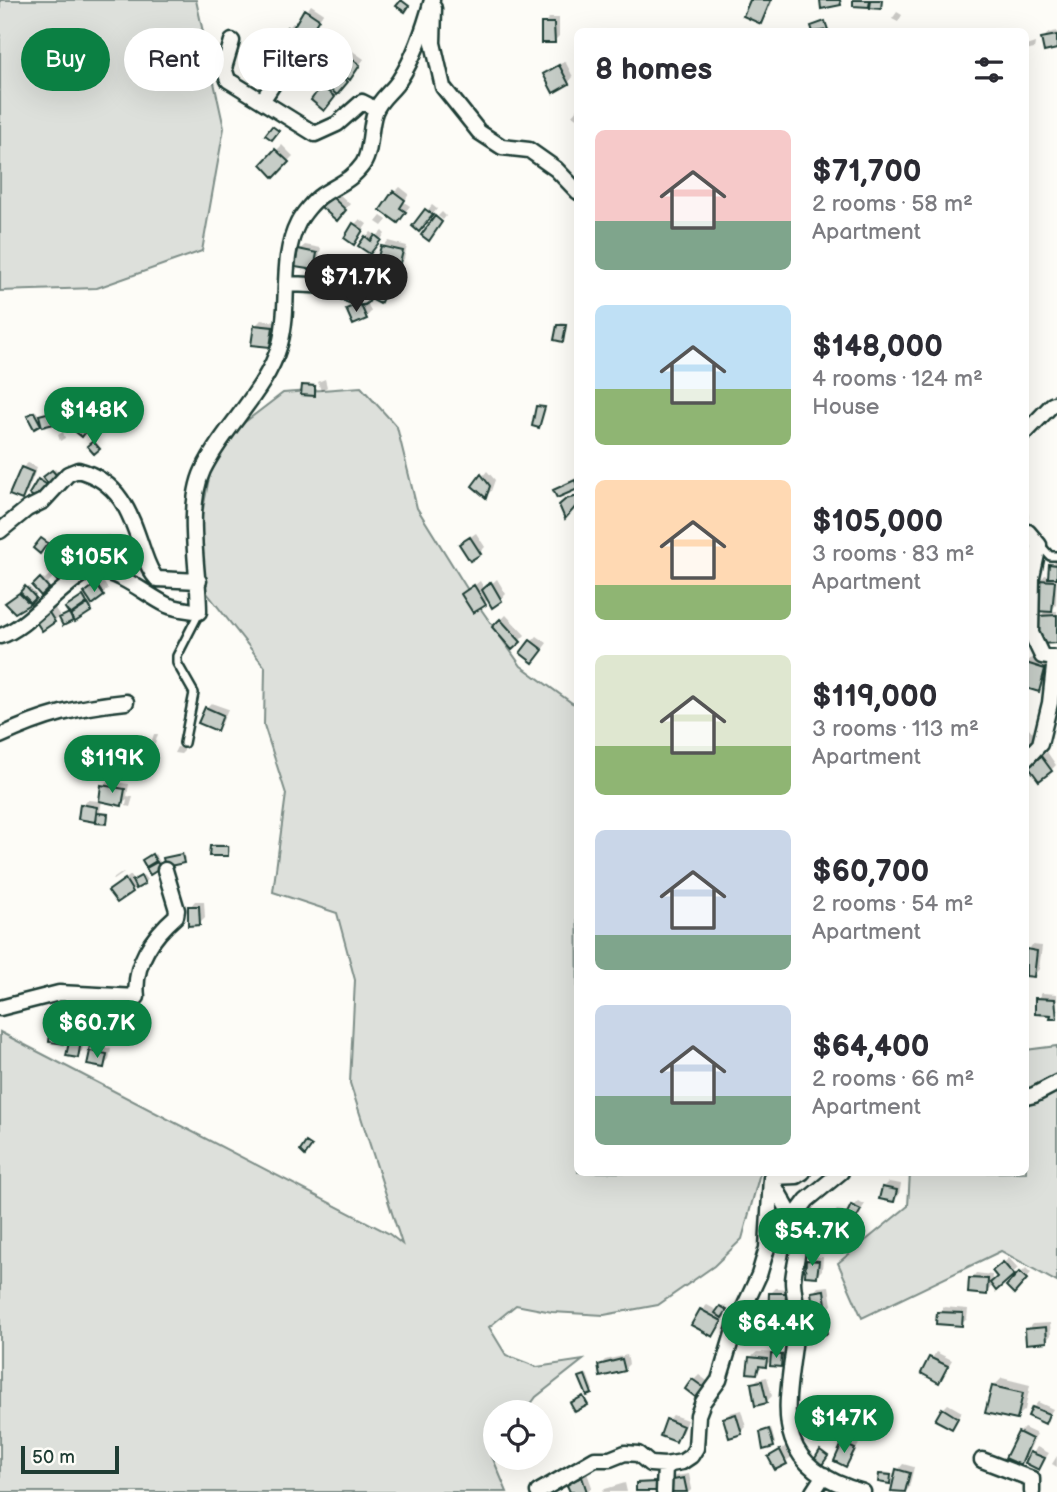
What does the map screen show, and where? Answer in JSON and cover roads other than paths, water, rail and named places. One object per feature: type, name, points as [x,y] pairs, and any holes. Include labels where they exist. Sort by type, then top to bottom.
[{"type":"street","points":[[433,0],[433,43],[443,87],[479,132],[502,147],[529,150],[556,169],[574,188]]},
{"type":"street","points":[[0,636],[26,622],[90,570],[105,572],[169,606],[199,612],[199,581],[193,539],[202,472],[261,382],[279,345],[293,235],[299,221],[320,196],[347,182],[365,162],[375,112],[386,93],[400,80],[433,0]]},
{"type":"street","points":[[232,41],[224,68],[228,80],[315,134],[337,124],[362,102],[368,105]]},
{"type":"street","points":[[262,101],[268,91]]},
{"type":"street","points":[[286,284],[320,285],[362,297]]},
{"type":"street","points":[[1029,429],[1057,403]]},
{"type":"street","points":[[0,531],[27,509],[43,501],[68,474],[78,470],[99,479],[125,502],[150,568],[157,579],[199,581]]},
{"type":"street","points":[[1029,533],[1039,545],[1032,577],[1031,633],[1042,656],[1055,658],[1050,703],[1040,744],[1029,756]]},
{"type":"street","points":[[0,737],[71,709],[126,702]]},
{"type":"street","points":[[0,1008],[59,992],[137,998],[135,984],[145,954],[151,943],[176,916],[177,910],[165,870]]},
{"type":"street","points":[[1029,1096],[1057,1083]]},
{"type":"street","points":[[770,1176],[797,1229],[793,1283],[797,1315],[786,1417],[790,1435],[804,1461],[824,1475],[863,1492]]},
{"type":"street","points":[[538,1492],[595,1459],[625,1453],[638,1454],[650,1464],[665,1465],[682,1462],[691,1456],[695,1448],[698,1415],[703,1402],[719,1380],[735,1326],[759,1275],[767,1248],[770,1176]]},
{"type":"street","points":[[792,1220],[807,1200],[836,1176]]},
{"type":"street","points":[[982,1460],[1032,1479],[1032,1492]]},
{"type":"street","points":[[664,1492],[665,1465]]},
{"type":"street","points":[[813,1492],[824,1475]]},
{"type":"lane","points":[[1039,545],[1050,556],[1057,556]]},
{"type":"lane","points":[[184,743],[194,693],[177,663],[177,656],[199,612]]}]
